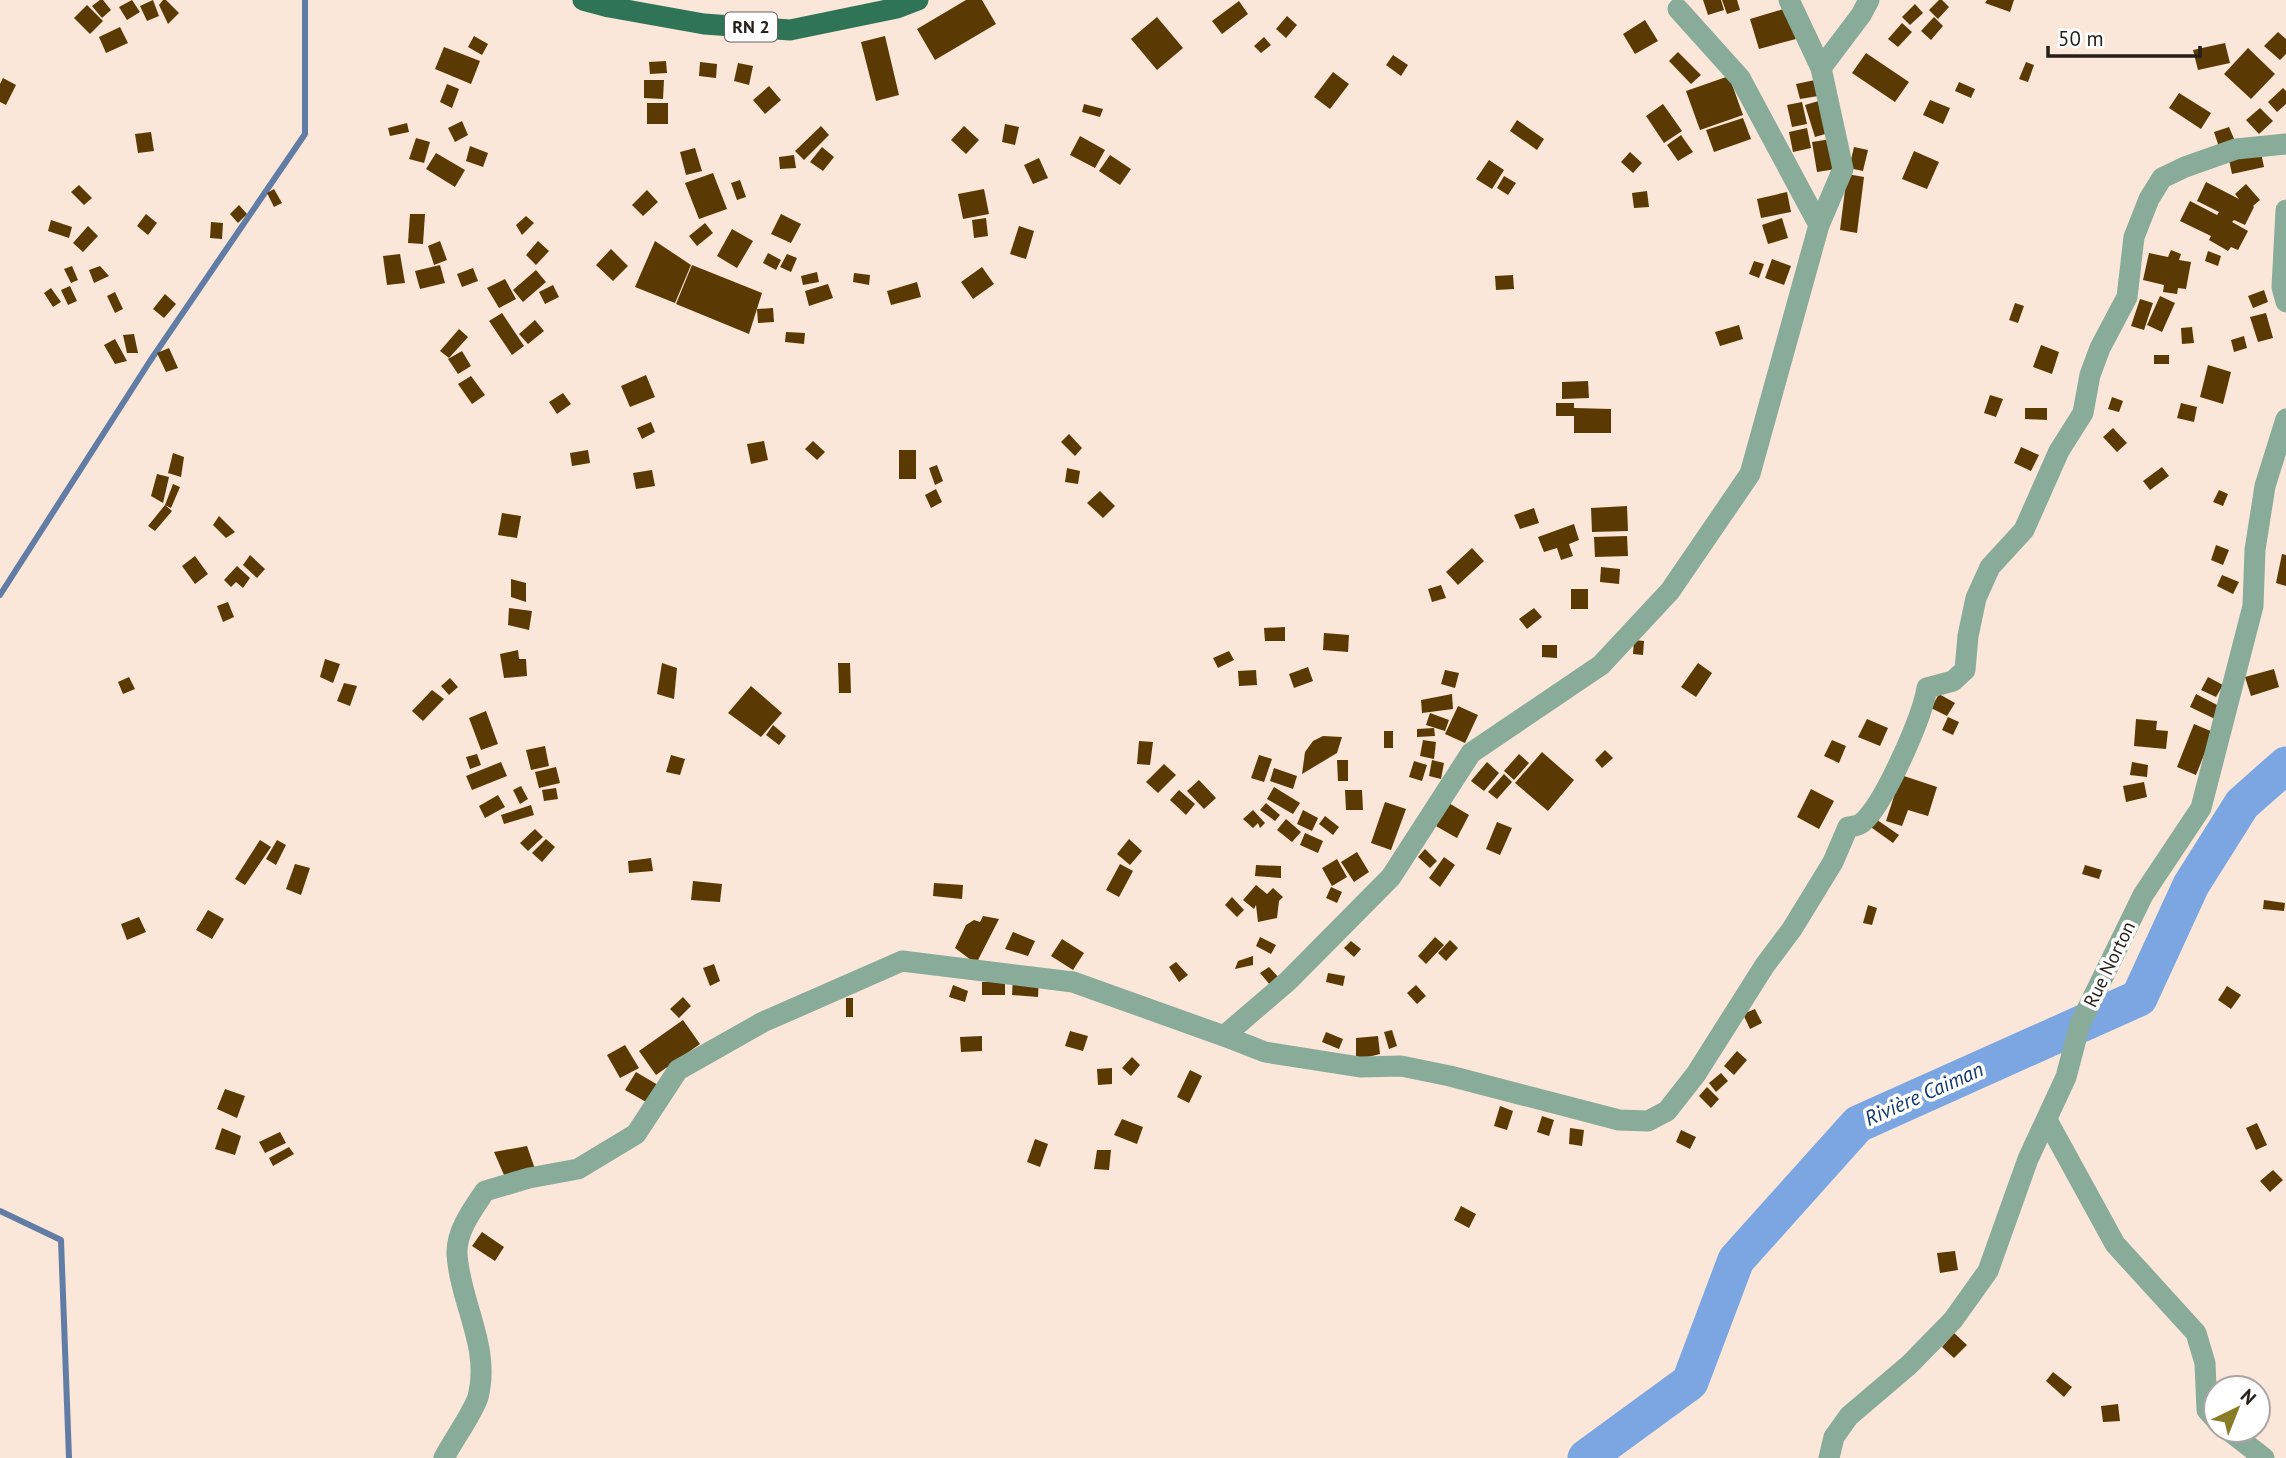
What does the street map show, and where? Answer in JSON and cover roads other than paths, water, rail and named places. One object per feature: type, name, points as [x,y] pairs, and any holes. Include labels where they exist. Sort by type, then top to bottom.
[{"type":"main road","name":"RN 2","points":[[583,0],[609,8],[704,24],[790,30],[897,8],[918,0]]},
{"type":"street","points":[[1224,1037],[1288,981],[1391,877],[1471,753],[1601,665],[1670,591],[1751,474],[1819,225],[1843,169],[1821,68],[1789,0]]},
{"type":"street","points":[[1821,68],[1861,15],[1869,0]]},
{"type":"street","points":[[1678,9],[1740,78],[1819,225]]},
{"type":"street","points":[[443,1458],[478,1398],[481,1350],[470,1314],[457,1252],[465,1222],[485,1191],[530,1178],[579,1169],[636,1134],[678,1070],[763,1022],[902,961],[1073,982],[1265,1052],[1360,1067],[1401,1066],[1619,1120],[1648,1121],[1667,1111],[1696,1074],[1765,965],[1792,929],[1833,862],[1848,827],[1862,824],[1880,801],[1924,707],[1927,688],[1953,681],[1965,670],[1968,636],[1976,598],[1990,567],[2024,530],[2059,451],[2083,413],[2090,375],[2100,348],[2127,297],[2134,237],[2148,199],[2162,178],[2185,167],[2236,149],[2286,144]]},
{"type":"street","points":[[2286,210],[2282,287],[2286,302]]},
{"type":"street","name":"Rue Norton","points":[[1829,1458],[1834,1437],[1849,1416],[1909,1365],[1953,1320],[1988,1271],[2028,1158],[2066,1077],[2080,1024],[2143,895],[2201,808],[2253,606],[2255,550],[2265,486],[2286,419]]},
{"type":"street","points":[[2047,1120],[2115,1244],[2196,1333],[2205,1374]]},
{"type":"street","points":[[2246,1444],[2264,1458]]},
{"type":"waterway","points":[[0,595],[150,361],[305,134],[305,0]]},
{"type":"waterway","name":"Rivière Caiman","points":[[1586,1458],[1690,1382],[1736,1260],[1858,1124],[2139,998],[2191,885],[2242,804],[2286,765]]},
{"type":"waterway","points":[[0,1211],[61,1240],[69,1458]]}]
